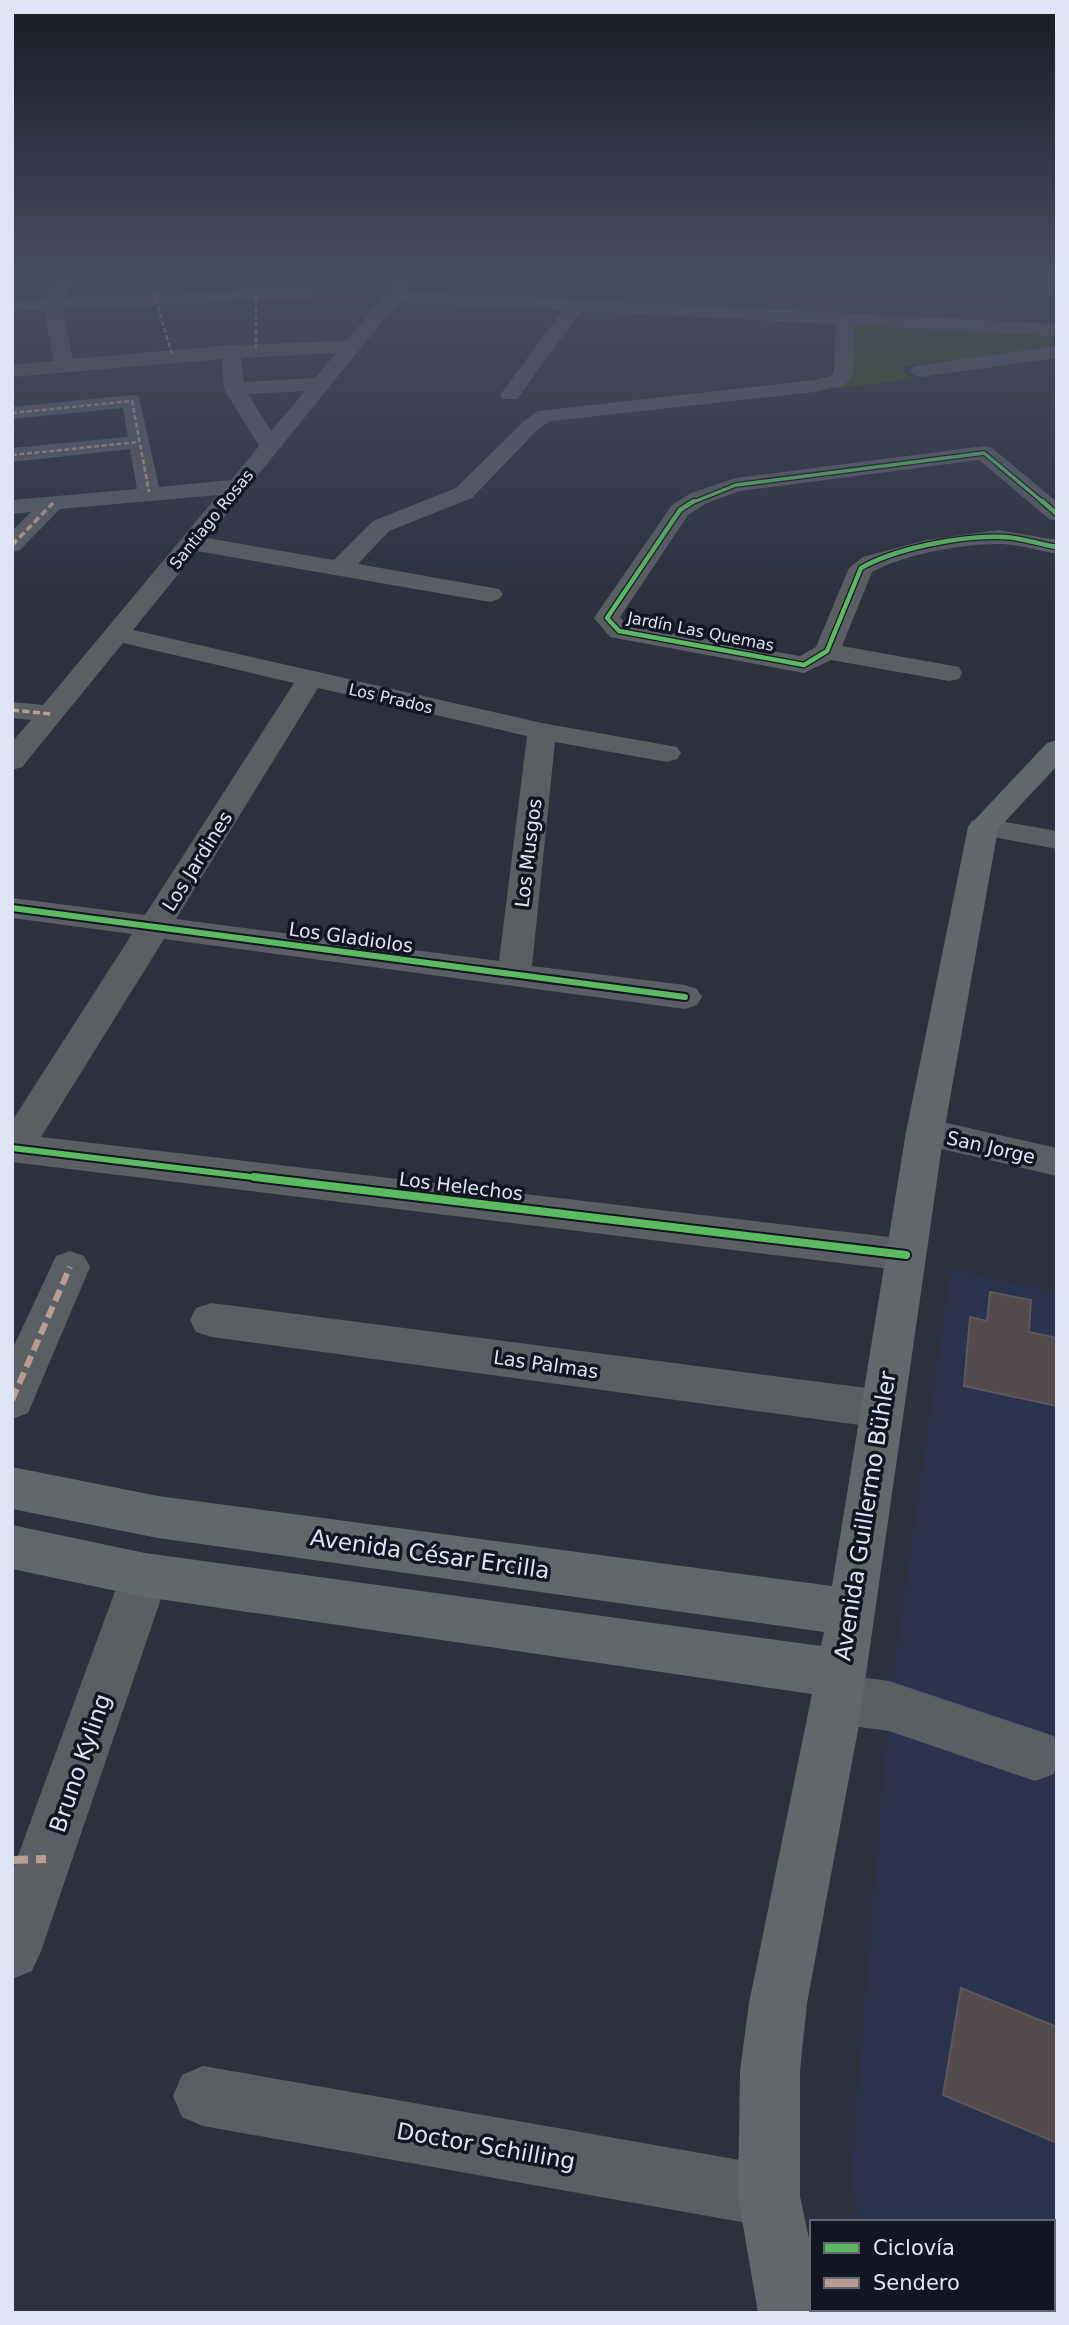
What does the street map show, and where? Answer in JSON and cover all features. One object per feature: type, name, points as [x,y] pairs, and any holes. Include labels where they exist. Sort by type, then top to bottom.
[{"type":"main road","points":[[983,827],[1057,750]]},
{"type":"main road","name":"Avenida Guillermo Bühler","points":[[791,2313],[768,2196],[769,2070],[778,2003],[839,1686],[925,1132],[983,827]]},
{"type":"main road","name":"Avenida César Ercilla","points":[[12,1488],[158,1517],[850,1612]]},
{"type":"main road","points":[[78,1560],[98,1505]]},
{"type":"main road","points":[[12,1547],[145,1575],[449,1618],[839,1686]]},
{"type":"main road","points":[[449,1618],[456,1558]]},
{"type":"street","points":[[234,386],[271,447]]},
{"type":"street","points":[[234,390],[300,386]]},
{"type":"street","name":"Santiago Rosas","points":[[12,761],[321,386]]},
{"type":"street","points":[[510,395],[517,386]]},
{"type":"street","points":[[340,568],[382,526],[464,493],[532,424],[545,415],[817,386]]},
{"type":"street","points":[[12,413],[132,401],[149,492]]},
{"type":"street","points":[[961,432],[1057,514]]},
{"type":"street","points":[[12,455],[139,442]]},
{"type":"street","name":"Jardín Las Quemas","points":[[827,651],[804,665],[619,632],[607,618],[674,517],[688,503],[710,493],[736,485],[984,453]]},
{"type":"street","points":[[12,508],[149,492],[239,486]]},
{"type":"street","points":[[12,545],[53,503]]},
{"type":"street","points":[[948,673],[827,651],[861,568],[873,560],[891,554],[1000,537],[1057,547]]},
{"type":"street","points":[[192,543],[490,594]]},
{"type":"street","name":"Los Prados","points":[[117,634],[542,731],[667,753]]},
{"type":"street","name":"Los Jardines","points":[[14,1148],[157,927],[310,680]]},
{"type":"street","points":[[12,710],[51,714]]},
{"type":"street","name":"Los Musgos","points":[[514,975],[542,731]]},
{"type":"street","points":[[983,827],[1057,840]]},
{"type":"street","name":"Los Gladiolos","points":[[12,908],[685,997]]},
{"type":"street","name":"San Jorge","points":[[925,1132],[1057,1162]]},
{"type":"street","name":"Los Helechos","points":[[14,1148],[906,1255]]},
{"type":"street","points":[[12,1400],[70,1267]]},
{"type":"street","name":"Las Palmas","points":[[211,1320],[882,1409]]},
{"type":"street","name":"Bruno Kyling","points":[[12,1951],[29,1859],[145,1575]]},
{"type":"street","points":[[839,1686],[889,1706],[1035,1755]]},
{"type":"street","name":"Doctor Schilling","points":[[203,2096],[768,2196]]},
{"type":"shaded area","points":[[951,1269],[1057,1293],[1057,2313],[878,2313],[1055,2311],[1055,2220],[860,2220],[851,2178],[889,1706]]},
{"type":"green space","points":[[841,386],[861,386],[833,389]]},
{"type":"building","points":[[990,1292],[1031,1300],[1029,1332],[1057,1338],[1057,1406],[964,1386],[970,1317],[987,1321]]},
{"type":"building","points":[[961,1988],[1057,2027],[1057,2143],[943,2095]]},
{"type":"marked path","points":[[12,413],[132,401],[149,492]]},
{"type":"marked path","points":[[12,455],[139,442]]},
{"type":"marked path","points":[[12,545],[53,503]]},
{"type":"marked path","points":[[12,710],[51,714]]},
{"type":"marked path","points":[[12,1400],[70,1267]]},
{"type":"marked path","points":[[12,1860],[46,1859]]},
{"type":"cycle path","points":[[1057,514],[984,453],[736,485],[699,498],[680,510],[607,618],[619,631],[804,665],[827,651],[861,568],[872,562],[926,547],[998,537],[1057,547]]},
{"type":"cycle path","points":[[12,908],[685,997]]},
{"type":"cycle path","points":[[12,1148],[906,1255]]}]
